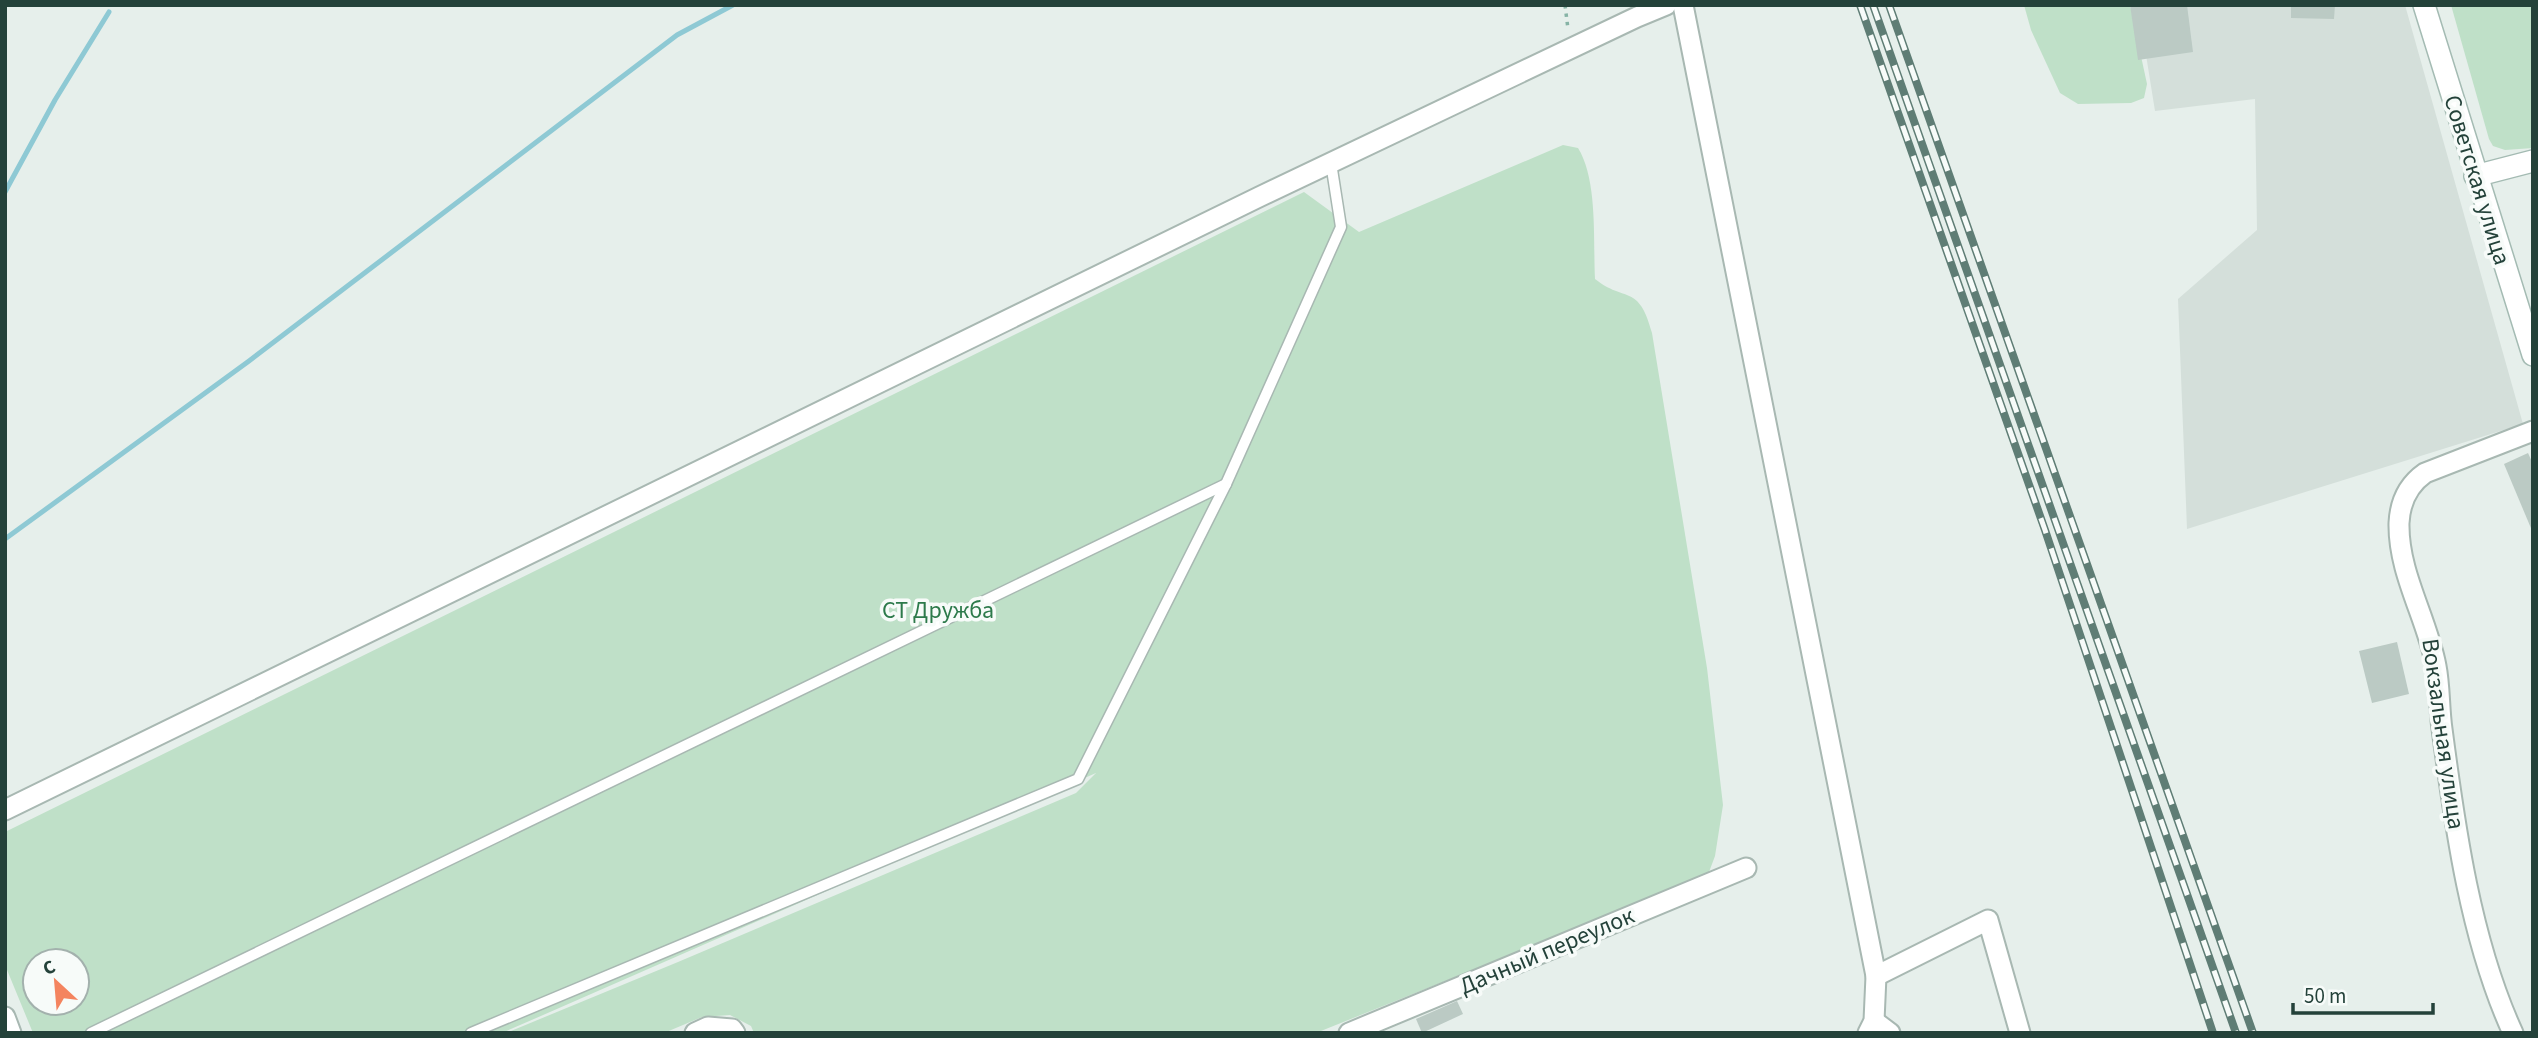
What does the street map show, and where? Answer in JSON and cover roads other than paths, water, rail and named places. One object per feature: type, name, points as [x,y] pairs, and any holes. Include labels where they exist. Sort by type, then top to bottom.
[{"type":"main road","name":"Советская улица","points":[[2424,5],[2475,176],[2533,355]]},
{"type":"main road","points":[[2475,176],[2533,161]]},
{"type":"street","points":[[5,810],[1331,163],[1666,5]]},
{"type":"street","points":[[1683,5],[1876,976],[1877,1029]]},
{"type":"street","name":"Вокзальная улица","points":[[2513,1033],[2488,963],[2471,902],[2455,828],[2440,719],[2437,668],[2427,627],[2412,591],[2400,540],[2399,523],[2404,498],[2413,482],[2425,473],[2533,431]]},
{"type":"street","name":"Дачный переулок","points":[[1349,1033],[1746,868]]},
{"type":"street","points":[[1876,976],[1988,920],[2020,1033]]},
{"type":"street","points":[[5,1017],[11,1033]]},
{"type":"street","points":[[695,1033],[708,1027],[732,1029],[735,1033]]},
{"type":"lane","points":[[471,1033],[1077,779],[1226,484],[1341,227],[1331,163]]},
{"type":"lane","points":[[91,1033],[1226,484]]},
{"type":"waterway","points":[[5,539],[249,361],[677,35],[733,5]]},
{"type":"waterway","points":[[5,192],[55,100],[109,12]]},
{"type":"railway","points":[[1860,5],[2045,530],[2213,1033]]},
{"type":"railway","points":[[1873,5],[2236,1033]]},
{"type":"railway","points":[[1889,5],[2253,1033]]},
{"type":"park label","name":"СТ Дружба","points":[[938,610]]}]
